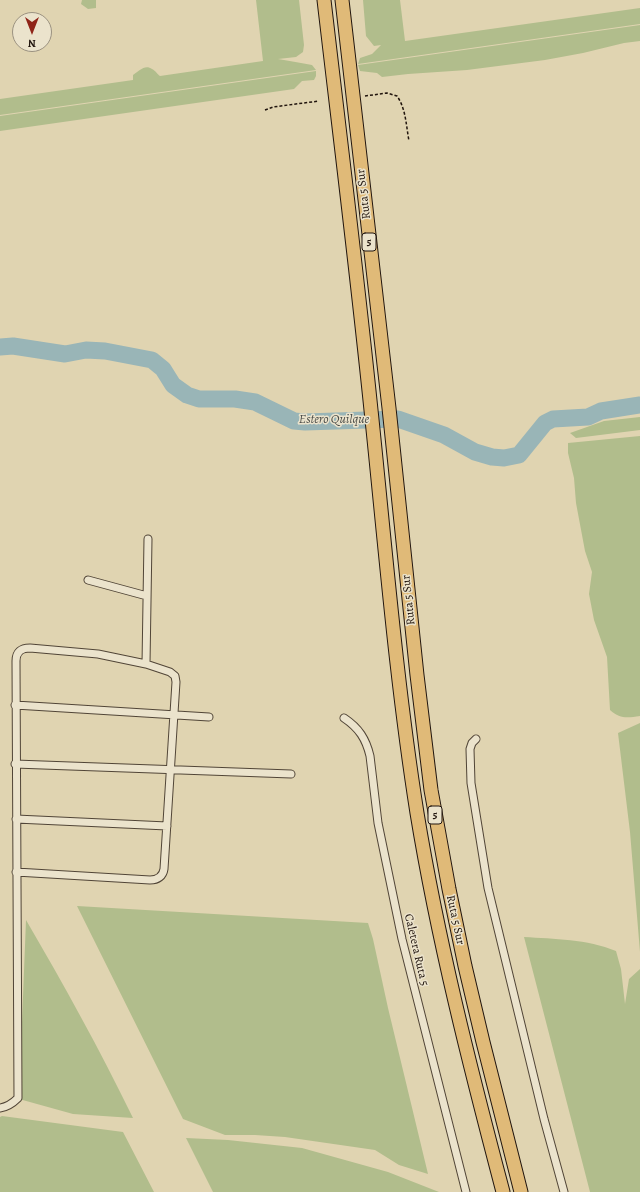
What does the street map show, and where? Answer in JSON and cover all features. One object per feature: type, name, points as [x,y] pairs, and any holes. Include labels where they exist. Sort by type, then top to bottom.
[{"type":"highway","name":"Ruta 5 Sur","points":[[324,0],[371,410],[402,699],[418,816],[449,978],[503,1192]]},
{"type":"highway","name":"Ruta 5 Sur","points":[[342,0],[389,408],[425,749],[439,836],[470,989],[521,1192]]},
{"type":"street","points":[[146,664],[148,539]]},
{"type":"street","points":[[88,580],[147,596]]},
{"type":"street","points":[[0,1108],[14,1102],[18,1098],[15,764],[16,657],[22,648],[89,653],[146,664],[170,672],[174,676],[176,682],[174,715],[163,872],[157,880],[16,872]]},
{"type":"street","points":[[15,705],[209,717]]},
{"type":"street","name":"Caletera Ruta 5","points":[[344,718],[358,728],[365,737],[369,751],[378,823],[398,924],[466,1192]]},
{"type":"street","points":[[476,739],[470,749],[470,783],[488,888],[544,1119],[564,1192]]},
{"type":"street","points":[[15,764],[291,774]]},
{"type":"street","points":[[16,819],[167,826]]},
{"type":"path","points":[[362,96],[387,93],[397,96],[404,110],[409,141]]},
{"type":"path","points":[[265,110],[273,107],[320,101]]},
{"type":"green space","points":[[82,0],[96,0],[96,8],[88,9],[81,4]]},
{"type":"green space","points":[[256,0],[299,0],[304,45],[303,52],[296,57],[278,59],[312,65],[316,70],[0,115],[0,99],[133,80],[133,75],[147,67],[155,71],[160,76],[263,61]]},
{"type":"green space","points":[[363,0],[400,0],[405,41],[640,8],[640,24],[358,64],[360,58],[372,54],[381,45],[374,46],[366,36]]},
{"type":"green space","points":[[640,25],[640,41],[545,60],[467,70],[382,77],[377,73],[360,71],[358,65]]},
{"type":"green space","points":[[316,71],[314,80],[302,81],[294,89],[0,131],[0,116]]},
{"type":"green space","points":[[640,417],[640,430],[576,438],[570,433],[604,421]]},
{"type":"green space","points":[[640,436],[640,716],[627,717],[617,715],[610,710],[607,657],[594,620],[589,594],[592,572],[585,551],[576,503],[574,478],[568,453],[568,443]]},
{"type":"green space","points":[[640,723],[640,952],[630,832],[618,733]]},
{"type":"green space","points":[[77,906],[368,923],[428,1174],[399,1165],[375,1150],[285,1137],[225,1135],[183,1119]]},
{"type":"green space","points":[[26,920],[81,1018],[133,1118],[73,1114],[19,1099]]},
{"type":"green space","points":[[524,937],[582,942],[616,951],[621,969],[625,1004],[629,979],[640,969],[640,1192],[590,1192]]},
{"type":"green space","points":[[2,1116],[123,1132],[154,1192],[0,1192],[0,1117]]},
{"type":"green space","points":[[186,1138],[228,1140],[302,1148],[388,1172],[439,1192],[213,1192]]},
{"type":"waterway","name":"Estero Quilque","points":[[0,347],[13,346],[65,354],[86,350],[105,351],[152,360],[163,369],[173,385],[187,395],[199,399],[235,399],[255,402],[294,421],[305,422],[398,419],[444,435],[475,452],[492,457],[504,458],[519,455],[545,423],[553,419],[588,417],[601,411],[640,405]]}]
